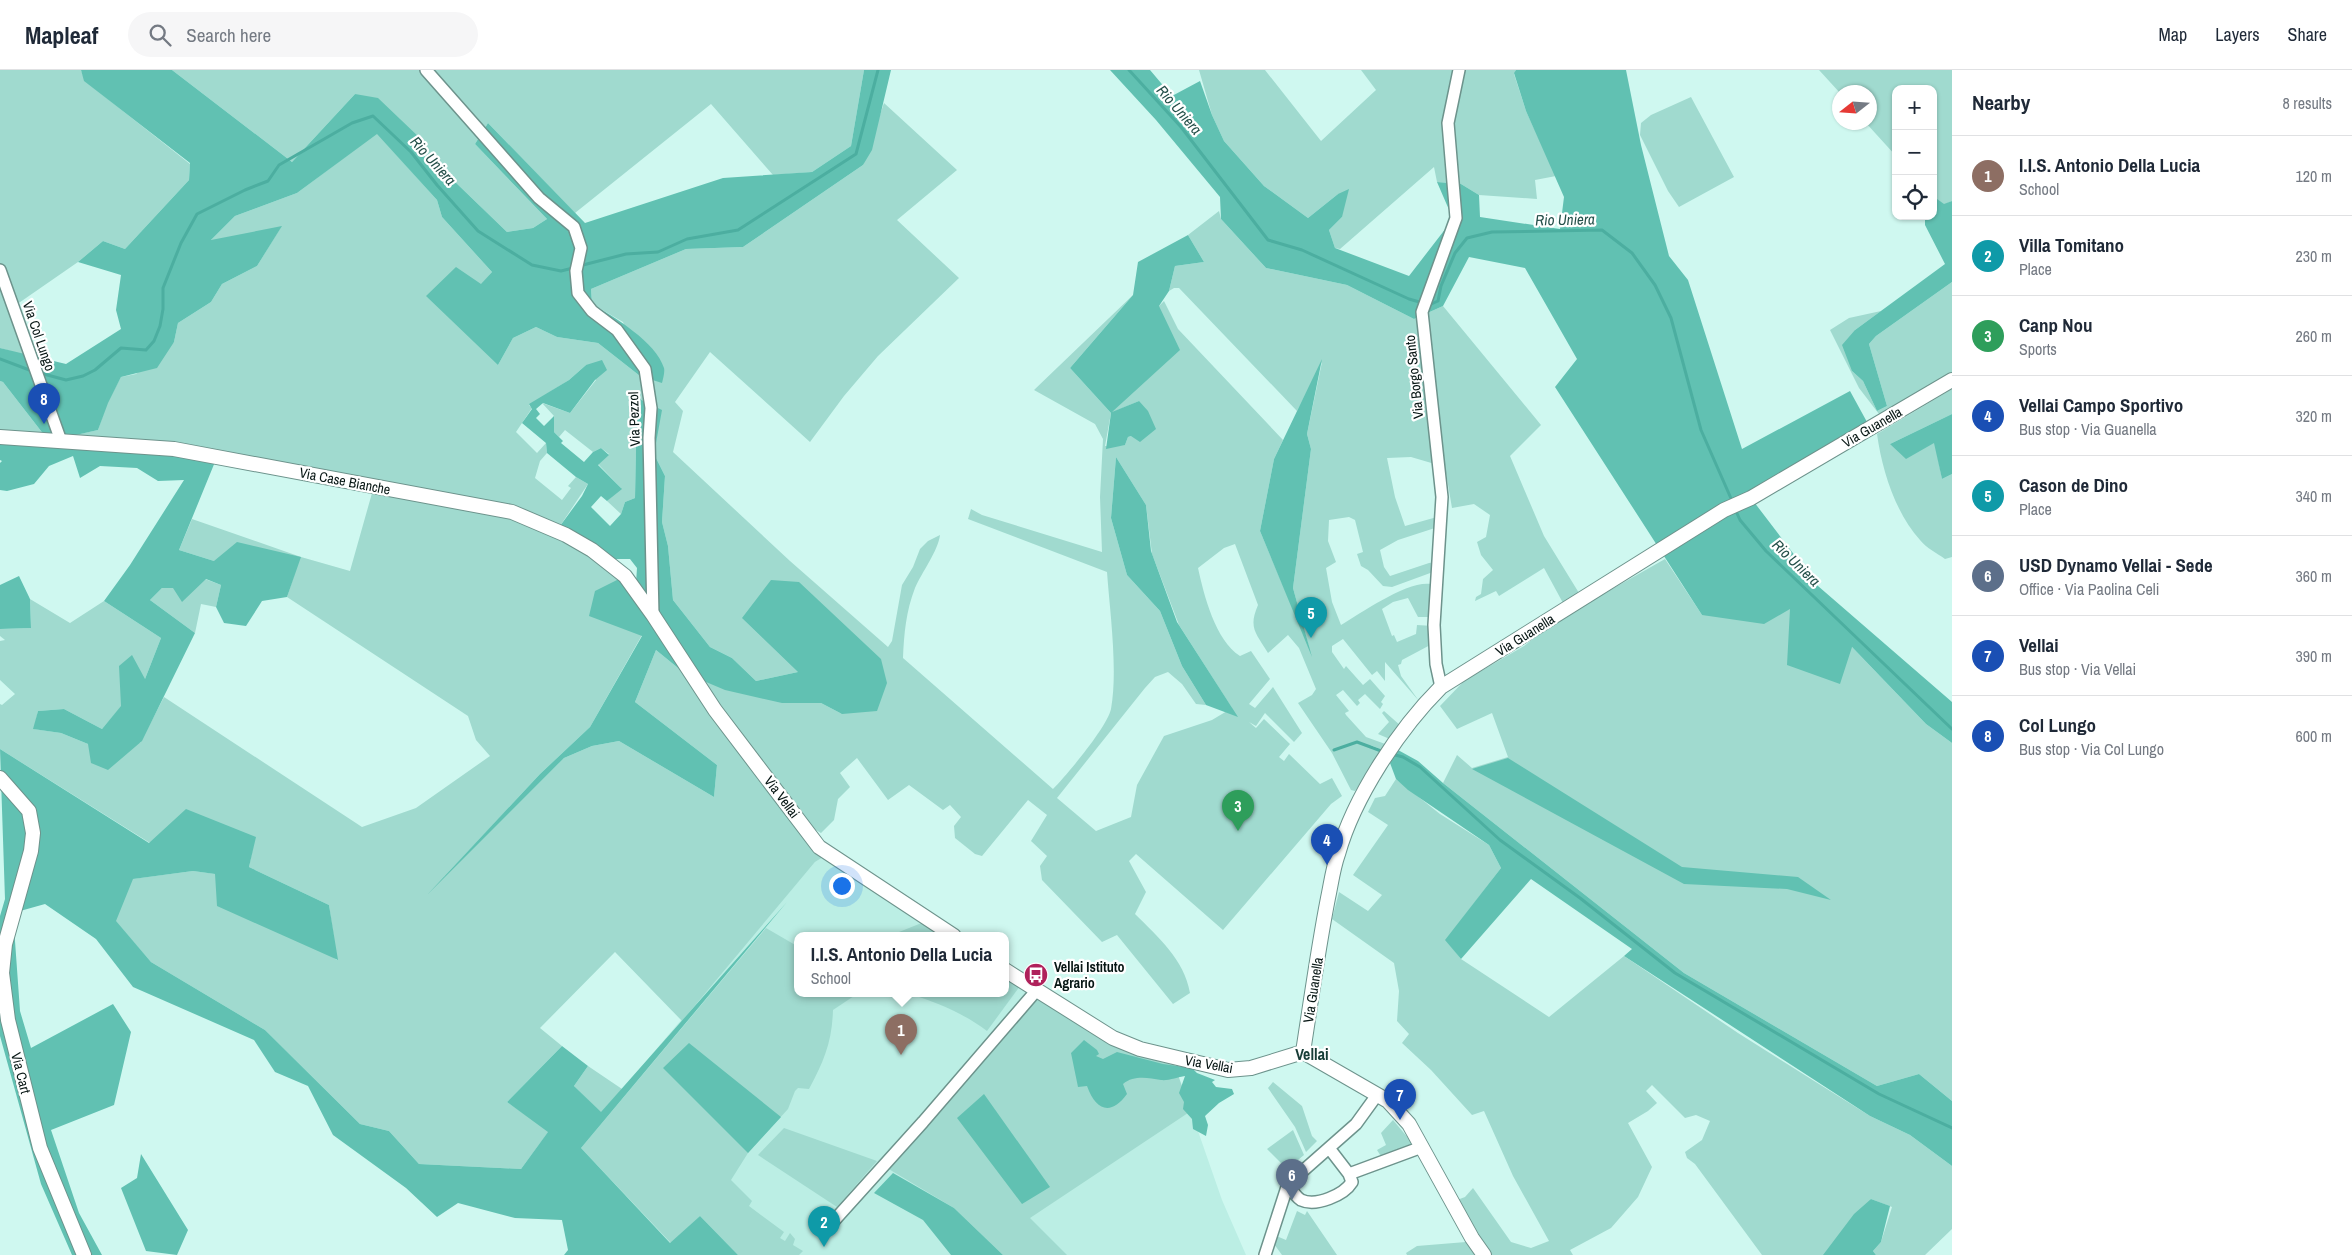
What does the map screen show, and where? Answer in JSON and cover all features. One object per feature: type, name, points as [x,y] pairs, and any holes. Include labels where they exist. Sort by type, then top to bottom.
[{"type":"street","name":"Via Pezzol","points":[[426,70],[539,198],[574,227],[581,248],[577,265],[578,293],[592,312],[617,330],[645,369],[651,408],[649,438],[653,614]]},
{"type":"street","name":"Via Borgo Santo","points":[[1441,687],[1436,664],[1434,625],[1442,497],[1423,310],[1456,218],[1448,123],[1459,70]]},
{"type":"street","name":"Via Col Lungo","points":[[0,270],[60,441]]},
{"type":"street","name":"Via Guanella","points":[[1303,1052],[1321,934],[1338,854],[1357,805],[1389,753],[1423,705],[1441,687],[1724,510],[1952,380]]},
{"type":"street","name":"Via Case Bianche","points":[[0,437],[174,450],[512,512],[566,535],[592,550],[625,576],[653,614]]},
{"type":"street","name":"Via Vellai","points":[[653,614],[715,710],[819,847],[948,932]]},
{"type":"street","name":"Via Cart","points":[[0,778],[29,811],[33,832],[30,852],[5,944],[2,972],[8,1020],[40,1148],[84,1255]]},
{"type":"street","name":"Via Vellai","points":[[1009,973],[1036,991],[1126,1044],[1228,1070],[1251,1068],[1303,1052]]},
{"type":"street","points":[[831,1224],[923,1122],[1036,991]]},
{"type":"street","points":[[1303,1052],[1388,1102],[1409,1124],[1472,1238],[1484,1255]]},
{"type":"street","points":[[1265,1255],[1288,1184],[1356,1124],[1377,1095]]},
{"type":"street","points":[[1349,1174],[1422,1147]]},
{"type":"street","points":[[1288,1184],[1300,1200],[1320,1202],[1348,1189],[1352,1182],[1349,1174],[1329,1148]]},
{"type":"shaded area","points":[[0,70],[81,70],[85,81],[190,164],[189,180],[125,249],[103,241],[78,262],[13,307],[31,357],[0,348]]},
{"type":"shaded area","points":[[172,70],[864,70],[851,146],[812,172],[773,175],[711,104],[575,213],[488,123],[475,144],[547,219],[533,228],[507,232],[424,152],[422,140],[355,94],[292,162]]},
{"type":"shaded area","points":[[1199,70],[1265,70],[1321,141],[1376,90],[1361,70],[1516,70],[1514,74],[1526,111],[1556,176],[1535,180],[1537,199],[1479,195],[1461,184],[1437,182],[1434,167],[1340,249],[1335,248],[1329,230],[1342,217],[1338,194],[1308,218],[1264,186],[1224,141],[1212,115]]},
{"type":"shaded area","points":[[1819,70],[1952,70],[1952,201],[1944,205],[1937,199],[1937,85],[1892,85],[1892,152],[1872,130],[1877,130],[1877,85],[1833,85]]},
{"type":"shaded area","points":[[1691,97],[1734,177],[1679,207],[1668,191],[1640,135],[1641,123],[1651,115]]},
{"type":"shaded area","points":[[884,103],[957,170],[897,220],[959,278],[878,356],[844,396],[810,442],[710,352],[675,402],[683,411],[673,452],[790,561],[888,647],[892,641],[902,585],[913,567],[920,549],[928,541],[940,535],[936,548],[915,588],[909,605],[903,658],[1053,789],[1095,739],[1111,709],[1114,659],[1107,572],[968,519],[971,509],[982,515],[1102,552],[1100,497],[1103,439],[1095,424],[1034,390],[1133,295],[1070,368],[1111,413],[1159,306],[1164,301],[1178,329],[1283,440],[1274,459],[1260,531],[1309,647],[1293,588],[1311,449],[1307,434],[1322,362],[1297,411],[1179,288],[1169,291],[1175,266],[1204,262],[1188,235],[1219,211],[1221,219],[1266,268],[1347,285],[1414,319],[1443,306],[1541,425],[1510,456],[1544,536],[1579,593],[1563,603],[1544,568],[1499,596],[1496,591],[1475,601],[1476,597],[1481,594],[1483,579],[1493,570],[1481,555],[1477,542],[1486,537],[1490,515],[1474,504],[1452,508],[1445,467],[1411,457],[1387,458],[1395,497],[1405,526],[1437,517],[1438,527],[1398,540],[1380,550],[1384,567],[1390,576],[1437,562],[1433,572],[1392,587],[1383,586],[1368,570],[1361,566],[1357,554],[1363,552],[1355,520],[1349,517],[1329,520],[1328,541],[1336,562],[1326,568],[1332,602],[1341,625],[1398,592],[1421,584],[1431,584],[1434,588],[1433,617],[1418,617],[1408,598],[1393,602],[1382,609],[1392,636],[1394,635],[1397,642],[1416,634],[1417,625],[1433,626],[1434,643],[1402,660],[1401,664],[1398,665],[1401,676],[1419,701],[1385,662],[1385,681],[1377,671],[1372,675],[1343,639],[1332,646],[1332,652],[1344,669],[1346,666],[1363,685],[1370,679],[1385,696],[1381,702],[1383,704],[1380,709],[1365,694],[1358,700],[1360,703],[1357,706],[1343,690],[1336,695],[1349,711],[1345,713],[1346,715],[1366,737],[1388,745],[1383,750],[1370,745],[1382,752],[1355,791],[1351,790],[1332,753],[1298,703],[1312,695],[1316,689],[1299,648],[1288,635],[1268,653],[1257,635],[1254,619],[1258,605],[1235,544],[1224,548],[1198,568],[1212,616],[1224,639],[1231,649],[1240,656],[1251,651],[1270,679],[1249,704],[1255,708],[1273,687],[1302,733],[1294,742],[1265,713],[1256,726],[1249,722],[1256,728],[1264,719],[1290,744],[1279,757],[1284,761],[1289,754],[1320,784],[1332,778],[1342,796],[1331,804],[1223,930],[1136,854],[1129,861],[1146,892],[1135,914],[1169,949],[1187,981],[1190,993],[1173,1004],[1117,935],[1102,942],[1042,880],[1040,866],[1047,856],[1031,841],[1047,815],[1028,800],[982,856],[975,854],[955,838],[954,826],[961,817],[950,805],[943,810],[909,785],[888,800],[857,758],[840,773],[850,787],[838,799],[834,820],[821,833],[804,823],[699,679],[788,703],[821,703],[842,714],[742,618],[798,672],[756,681],[732,658],[710,647],[673,600],[668,546],[662,522],[665,476],[654,454],[637,398],[635,498],[625,502],[621,514],[607,501],[621,488],[598,464],[609,454],[601,448],[593,452],[565,430],[559,437],[554,432],[554,416],[542,403],[570,413],[596,380],[586,365],[569,380],[529,405],[532,408],[516,432],[537,453],[546,443],[547,453],[540,461],[535,478],[562,500],[571,488],[568,486],[576,477],[588,484],[560,526],[625,576],[642,635],[590,727],[540,774],[444,877],[564,758],[592,746],[619,741],[714,797],[717,765],[635,702],[656,650],[694,681],[825,856],[815,862],[682,1021],[615,952],[540,1028],[562,1046],[507,1102],[549,1131],[521,1169],[419,1164],[389,1131],[360,1124],[265,1030],[151,962],[115,921],[132,879],[193,871],[216,874],[337,960],[329,905],[249,867],[255,837],[150,843],[0,749],[0,704],[2,705],[15,694],[0,680],[0,641],[5,640],[0,636],[0,629],[31,628],[30,599],[70,623],[104,601],[161,638],[145,679],[102,729],[64,709],[38,711],[34,729],[61,733],[88,744],[140,743],[164,697],[362,827],[416,808],[490,756],[476,740],[468,716],[287,597],[300,557],[214,561],[179,550],[192,519],[301,557],[350,571],[374,486],[51,440],[98,430],[107,403],[121,377],[136,374],[174,342],[178,323],[211,302],[222,284],[257,266],[281,227],[210,241],[235,216],[297,193],[377,133],[437,200],[442,217],[492,272],[481,285],[498,365],[513,338],[536,327],[557,337],[598,343],[640,376],[623,322],[592,304],[591,289],[686,249],[743,247],[863,165]],"holes":[[[1139,401],[1131,436],[1128,437],[1125,445],[1105,446],[1111,413]],[[1116,457],[1146,505],[1152,554],[1179,625],[1232,708],[1212,720],[1164,736],[1137,785],[1131,817],[1096,831],[1057,798],[1145,688],[1155,677],[1168,672],[1182,684],[1196,704],[1206,705],[1182,666],[1160,611],[1127,575],[1111,518]]]},
{"type":"shaded area","points":[[1952,282],[1952,372],[1883,414],[1879,414],[1859,388],[1830,330],[1849,318],[1881,311],[1855,330],[1852,371],[1863,381],[1877,411],[1887,406],[1869,344],[1876,336]]},
{"type":"shaded area","points":[[0,381],[3,382],[48,440],[0,437]]},
{"type":"shaded area","points":[[1952,389],[1952,414],[1890,444],[1935,443],[1942,479],[1952,474],[1952,557],[1945,559],[1922,543],[1903,517],[1886,476],[1877,434]]},
{"type":"shaded area","points":[[1665,559],[1702,615],[1790,609],[1851,646],[1926,724],[1952,743],[1952,1101],[1919,1074],[1877,1086],[1684,973],[1443,783],[1457,755],[1472,768],[1508,757],[1492,713],[1457,729],[1440,706],[1464,681],[1524,646],[1554,622]]},
{"type":"shaded area","points":[[205,579],[221,585],[216,607],[201,604],[195,633],[150,600],[162,588],[173,588]]},
{"type":"shaded area","points":[[1384,711],[1401,726],[1392,740],[1378,734],[1389,722],[1382,713]]},
{"type":"shaded area","points":[[1396,779],[1440,814],[1489,845],[1501,868],[1446,940],[1461,959],[1549,1017],[1624,956],[1738,1033],[1870,1116],[1910,1135],[1952,1166],[1952,1229],[1925,1255],[1876,1255],[1873,1251],[1881,1242],[1892,1207],[1871,1199],[1843,1255],[1762,1255],[1695,1164],[1687,1158],[1685,1152],[1702,1140],[1710,1121],[1696,1115],[1685,1118],[1652,1085],[1646,1091],[1657,1103],[1628,1123],[1652,1167],[1638,1197],[1611,1228],[1570,1250],[1573,1255],[1488,1255],[1457,1200],[1465,1197],[1473,1188],[1511,1242],[1531,1248],[1549,1241],[1513,1176],[1484,1111],[1472,1115],[1431,1070],[1402,1043],[1409,1034],[1397,1021],[1399,991],[1394,963],[1332,919],[1339,892],[1368,911],[1382,895],[1353,875],[1388,825],[1368,812],[1375,798],[1385,796]]},
{"type":"shaded area","points":[[825,856],[939,932],[794,932],[794,997],[1009,997],[1009,979],[1191,1111],[1222,1200],[1246,1255],[582,1255],[558,1214],[530,1198],[815,862]]},
{"type":"shaded area","points":[[924,922],[939,932],[899,932]]},
{"type":"shaded area","points":[[766,928],[794,944],[794,997],[852,997],[833,1010],[831,1032],[826,1051],[809,1089],[798,1088],[795,1091],[788,1109],[748,1153],[731,1180],[752,1201],[749,1206],[784,1232],[780,1238],[785,1241],[790,1233],[795,1239],[793,1245],[803,1251],[799,1255],[738,1255],[700,1216],[671,1243],[581,1148]]},
{"type":"shaded area","points":[[1009,979],[1020,986],[987,1031],[950,1009],[919,997],[1009,997]]},
{"type":"shaded area","points":[[1034,997],[1040,997],[1173,1061],[1191,1111],[1030,1218],[1067,1255],[1003,1255],[954,1208],[887,1168]]},
{"type":"shaded area","points":[[588,1066],[622,1089],[601,1113],[574,1086]]},
{"type":"shaded area","points":[[1273,1082],[1302,1106],[1312,1136],[1317,1141],[1306,1152],[1295,1127],[1268,1088]]},
{"type":"shaded area","points":[[1393,1120],[1414,1145],[1382,1158],[1377,1150],[1386,1145],[1381,1133]]},
{"type":"shaded area","points":[[784,1128],[877,1161],[837,1207],[758,1155]]},
{"type":"shaded area","points":[[1293,1130],[1304,1155],[1287,1169],[1267,1149]]},
{"type":"shaded area","points":[[1297,1211],[1305,1215],[1307,1211],[1337,1255],[1282,1255],[1274,1244],[1274,1235],[1286,1240]]},
{"type":"shaded area","points":[[1466,1242],[1475,1255],[1407,1255],[1406,1253],[1417,1246]]},
{"type":"green space","points":[[81,70],[172,70],[292,162],[355,94],[378,98],[422,140],[424,152],[507,232],[533,228],[547,219],[475,144],[488,123],[585,223],[723,178],[812,172],[851,146],[864,70],[891,70],[872,150],[863,165],[743,247],[686,249],[591,289],[592,304],[633,331],[660,358],[664,368],[662,383],[640,376],[598,343],[557,337],[536,327],[513,338],[498,365],[426,296],[456,267],[481,284],[492,272],[442,217],[437,200],[377,134],[297,193],[235,216],[211,240],[282,226],[257,266],[222,284],[211,302],[178,323],[174,342],[157,368],[121,377],[108,403],[98,430],[67,437],[217,457],[179,550],[214,561],[237,542],[301,557],[287,597],[262,601],[246,626],[224,623],[216,607],[221,585],[206,579],[182,602],[173,588],[162,588],[150,600],[195,633],[142,741],[108,770],[91,763],[88,744],[61,733],[33,729],[38,711],[64,709],[102,729],[121,706],[119,666],[132,655],[145,679],[161,638],[104,601],[130,565],[184,480],[158,481],[137,468],[100,466],[80,478],[73,456],[49,466],[34,484],[7,491],[0,490],[0,463],[2,461],[0,460],[0,437],[48,440],[3,382],[0,381],[0,348],[66,364],[121,329],[116,310],[121,275],[78,262],[103,241],[125,249],[189,180],[190,163],[84,81]]},
{"type":"green space","points":[[1110,70],[1150,70],[1172,96],[1200,81],[1224,141],[1264,186],[1308,218],[1338,194],[1349,189],[1342,217],[1329,230],[1335,248],[1409,276],[1453,219],[1437,182],[1461,184],[1479,195],[1480,217],[1560,229],[1564,197],[1526,111],[1514,73],[1516,70],[1626,70],[1641,145],[1669,256],[1688,280],[1742,449],[1850,391],[1867,422],[1751,498],[1818,586],[1952,702],[1952,743],[1926,724],[1852,647],[1840,684],[1787,665],[1790,609],[1764,624],[1702,615],[1555,387],[1577,359],[1525,268],[1469,257],[1443,306],[1414,319],[1347,285],[1266,268],[1221,219],[1220,197],[1156,120]]},
{"type":"green space","points":[[1937,199],[1944,204],[1952,201],[1952,282],[1876,336],[1869,344],[1887,406],[1877,411],[1863,381],[1852,371],[1842,345],[1855,330],[1945,264],[1925,225],[1925,220],[1937,220]]},
{"type":"green space","points":[[1188,235],[1204,262],[1175,266],[1169,291],[1159,306],[1180,350],[1112,412],[1139,401],[1148,411],[1156,429],[1140,442],[1131,436],[1128,437],[1125,445],[1106,449],[1111,413],[1070,368],[1133,295],[1138,262]]},
{"type":"green space","points":[[1322,359],[1307,434],[1311,449],[1293,588],[1312,657],[1260,531],[1274,459]]},
{"type":"green space","points":[[602,360],[607,370],[595,380],[570,413],[543,403],[536,409],[540,414],[536,418],[544,426],[554,416],[554,432],[563,441],[561,443],[584,462],[593,452],[601,448],[609,455],[598,465],[622,489],[607,501],[601,496],[591,507],[610,526],[621,514],[625,502],[635,498],[637,398],[662,410],[654,454],[665,476],[662,522],[668,546],[673,600],[710,647],[732,658],[756,681],[798,672],[742,618],[771,580],[799,582],[881,659],[887,683],[877,711],[842,714],[821,703],[782,703],[725,690],[699,679],[636,583],[637,568],[630,559],[614,559],[560,526],[582,496],[588,484],[576,477],[547,453],[546,443],[522,423],[532,409],[529,404],[569,380],[586,365]]},
{"type":"green space","points":[[1952,414],[1952,474],[1942,479],[1934,443],[1906,459],[1890,444]]},
{"type":"green space","points":[[1116,457],[1146,505],[1151,551],[1177,622],[1238,717],[1206,705],[1182,666],[1160,611],[1127,575],[1111,518]]},
{"type":"green space","points":[[19,576],[30,599],[31,628],[0,629],[0,585]]},
{"type":"green space","points":[[625,576],[694,681],[656,650],[635,702],[717,765],[714,797],[619,741],[592,746],[564,758],[427,895],[540,774],[590,727],[642,636],[589,616],[595,591]]},
{"type":"green space","points":[[0,749],[149,843],[186,809],[256,837],[249,867],[329,905],[338,960],[217,906],[215,874],[193,871],[133,879],[116,921],[151,962],[265,1030],[360,1124],[389,1131],[419,1164],[521,1169],[548,1132],[507,1102],[562,1046],[588,1066],[574,1086],[601,1112],[787,902],[581,1148],[670,1243],[700,1216],[738,1255],[564,1255],[568,1250],[562,1220],[515,1218],[458,1203],[437,1217],[406,1188],[333,1135],[308,1086],[275,1072],[254,1040],[133,987],[96,939],[45,904],[13,913],[20,1011],[31,1048],[113,1004],[131,1032],[114,1105],[51,1130],[79,1213],[102,1255],[72,1255],[41,1184],[0,1036],[0,916],[5,899]]},
{"type":"green space","points":[[1398,750],[1418,761],[1443,783],[1684,973],[1877,1086],[1919,1074],[1952,1101],[1952,1166],[1910,1135],[1870,1116],[1624,956],[1632,949],[1531,879],[1461,959],[1445,940],[1501,868],[1489,845],[1408,790],[1396,779],[1390,763]]},
{"type":"green space","points":[[1508,758],[1682,867],[1798,877],[1831,900],[1787,889],[1684,884],[1472,769]]},
{"type":"green space","points":[[1084,1040],[1097,1050],[1099,1054],[1096,1056],[1103,1059],[1117,1052],[1163,1064],[1192,1068],[1197,1073],[1215,1080],[1212,1082],[1216,1087],[1232,1089],[1234,1094],[1219,1103],[1205,1116],[1208,1125],[1206,1136],[1193,1129],[1192,1119],[1183,1109],[1184,1102],[1179,1093],[1185,1076],[1164,1080],[1132,1079],[1123,1084],[1127,1094],[1121,1101],[1115,1106],[1104,1108],[1095,1101],[1087,1086],[1078,1087],[1071,1053]]},
{"type":"green space","points":[[689,1043],[781,1117],[748,1153],[663,1068]]},
{"type":"green space","points":[[984,1094],[1050,1187],[1022,1204],[957,1118]]},
{"type":"green space","points":[[141,1154],[188,1230],[177,1255],[146,1251],[121,1188],[137,1178]]},
{"type":"green space","points":[[893,1173],[954,1208],[1003,1255],[951,1255],[923,1220],[874,1193]]},
{"type":"green space","points":[[1871,1199],[1890,1206],[1881,1242],[1873,1251],[1876,1255],[1823,1255],[1854,1214]]},
{"type":"waterway","name":"Rio Uniera","points":[[579,266],[626,254],[658,252],[687,239],[738,230],[856,154],[878,70]]},
{"type":"waterway","name":"Rio Uniera","points":[[1129,70],[1181,127],[1268,240],[1302,250],[1409,299],[1423,303]]},
{"type":"waterway","name":"Rio Uniera","points":[[40,373],[66,380],[83,376],[95,370],[121,348],[146,350],[154,341],[160,326],[163,309],[163,288],[181,243],[197,214],[245,190],[268,181],[279,165],[352,123],[373,116],[411,152],[437,185],[478,231],[532,265],[561,271],[573,268]]},
{"type":"waterway","name":"Rio Uniera","points":[[1429,305],[1438,301],[1441,286],[1455,253],[1467,238],[1492,232],[1602,230],[1632,253],[1655,285],[1671,318],[1701,430],[1733,503]]},
{"type":"waterway","name":"Rio Uniera","points":[[0,359],[32,371]]},
{"type":"waterway","name":"Rio Uniera","points":[[1735,509],[1740,520],[1766,551],[1952,729]]},
{"type":"waterway","points":[[1334,750],[1357,742],[1384,752]]},
{"type":"waterway","points":[[1391,754],[1403,757],[1420,767],[1500,840],[1580,898],[1675,973],[1879,1094],[1952,1128]]},
{"type":"place","name":"Col Lungo","points":[[44,424]]},
{"type":"place","name":"Cason de Dino","points":[[1311,638]]},
{"type":"place","name":"Canp Nou","points":[[1238,831]]},
{"type":"place","name":"Vellai Campo Sportivo","points":[[1327,865]]},
{"type":"place","name":"Vellai Istituto Agrario","points":[[1036,975]]},
{"type":"place","name":"I.I.S. Antonio Della Lucia","points":[[901,1055]]},
{"type":"place","name":"Vellai","points":[[1400,1120]]},
{"type":"place","name":"USD Dynamo Vellai - Sede","points":[[1292,1200]]},
{"type":"place","name":"Villa Tomitano","points":[[824,1247]]},
{"type":"district","name":"Vellai","points":[[1312,1054]]}]
